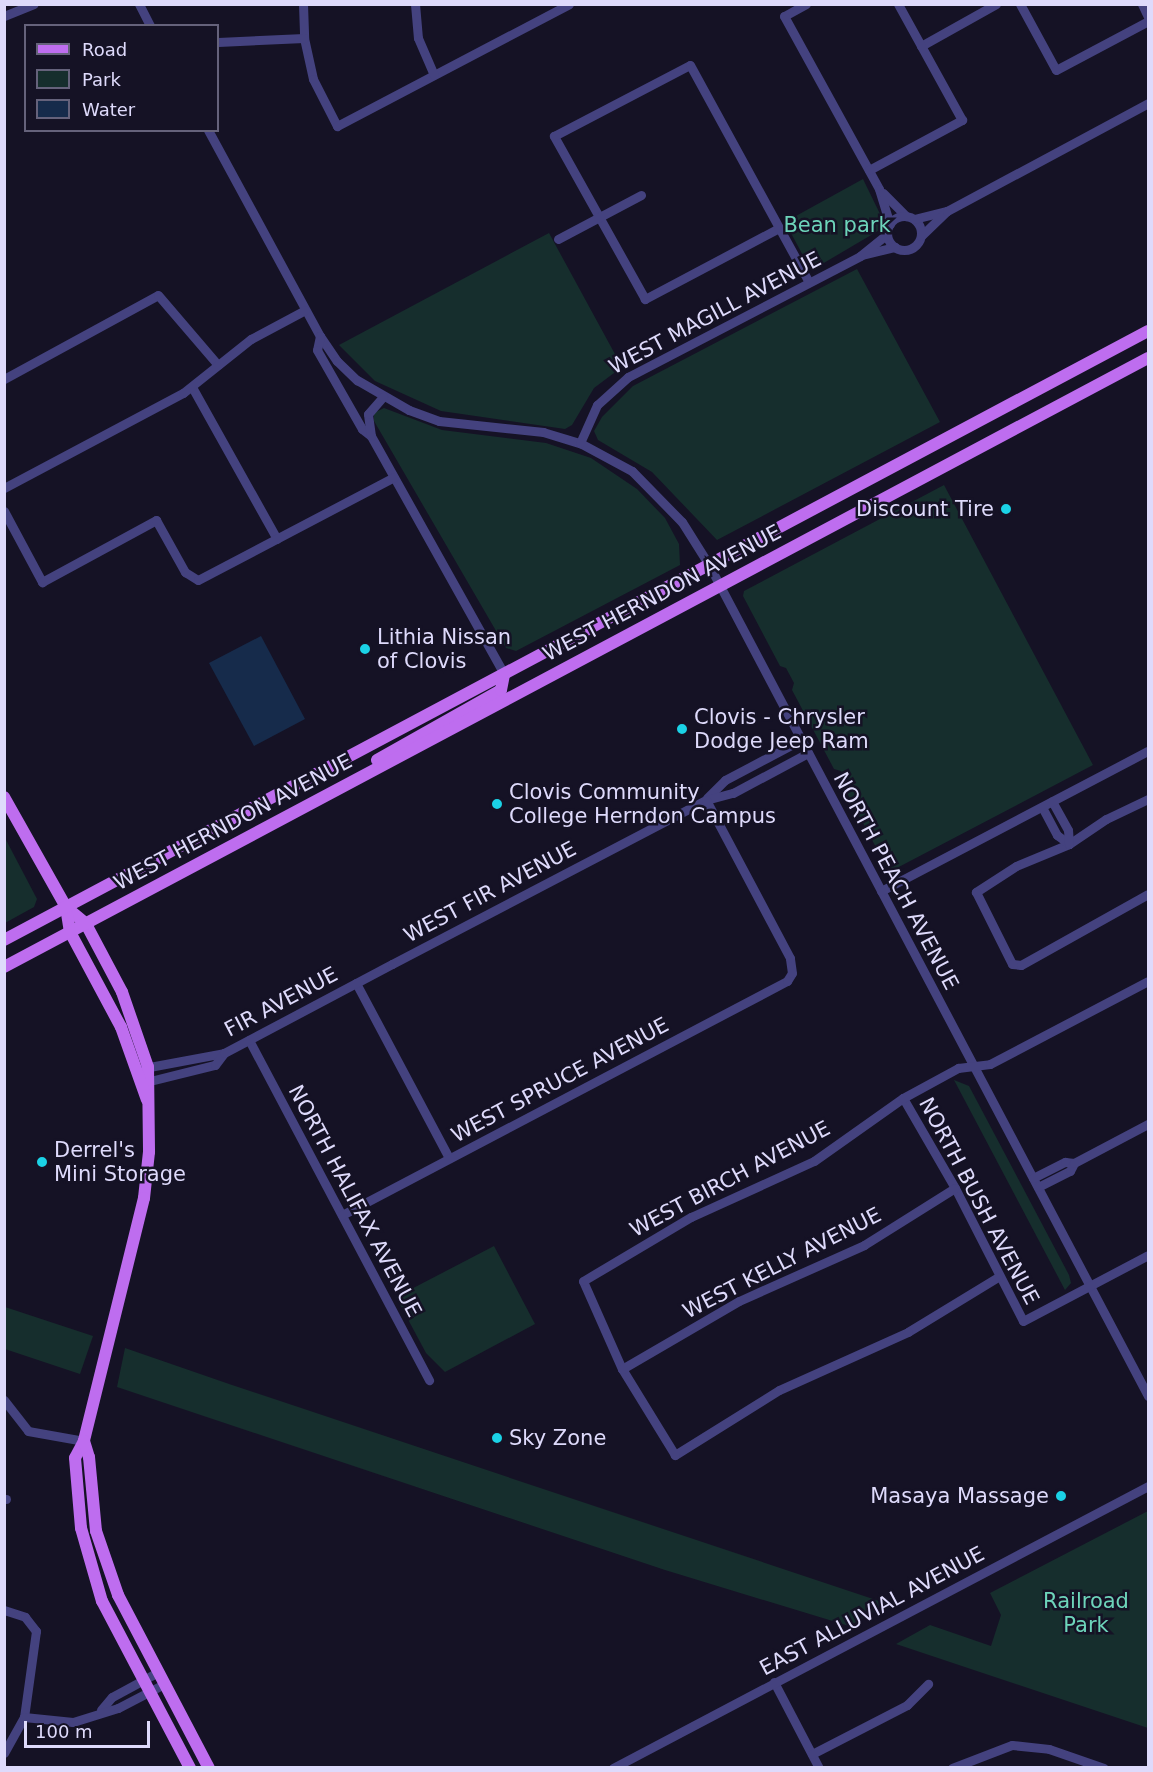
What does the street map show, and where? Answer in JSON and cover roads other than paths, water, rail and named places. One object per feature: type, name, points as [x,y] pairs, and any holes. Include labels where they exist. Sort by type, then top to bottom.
[{"type":"main road","name":"WEST HERNDON AVENUE","points":[[4,940],[1149,331]]},
{"type":"main road","name":"WEST HERNDON AVENUE","points":[[4,967],[1149,357]]},
{"type":"main road","points":[[344,784],[396,745],[501,690],[504,674]]},
{"type":"main road","points":[[4,797],[66,907],[86,924],[122,992],[142,1068],[147,1100],[149,1152],[144,1198],[84,1442],[75,1458],[81,1528],[102,1601],[190,1767]]},
{"type":"main road","points":[[66,907],[70,932],[142,1068]]},
{"type":"main road","points":[[84,1442],[89,1457],[96,1531],[106,1563],[164,1684],[209,1767]]},
{"type":"street","points":[[4,16],[34,4]]},
{"type":"street","points":[[139,4],[149,24]]},
{"type":"street","points":[[303,4],[304,38],[313,79],[337,126],[569,4]]},
{"type":"street","points":[[415,4],[418,38],[434,75]]},
{"type":"street","points":[[806,4],[784,16],[879,189],[890,224],[887,234],[895,248],[911,249],[947,211],[1149,104]]},
{"type":"street","points":[[869,170],[962,120],[898,4]]},
{"type":"street","points":[[921,45],[996,4]]},
{"type":"street","points":[[1020,4],[1056,70],[1149,19],[1142,4]]},
{"type":"street","points":[[219,42],[304,38]]},
{"type":"street","points":[[779,228],[645,299],[554,136],[690,65],[809,282]]},
{"type":"street","name":"NORTH PEACH AVENUE","points":[[208,132],[305,310],[320,336],[344,368],[383,397],[439,421],[543,432],[580,443],[615,459],[647,484],[682,522],[709,566],[1149,1396]]},
{"type":"street","points":[[879,189],[910,218],[921,236]]},
{"type":"street","points":[[558,239],[641,195]]},
{"type":"street","points":[[890,224],[947,211]]},
{"type":"street","name":"WEST MAGILL AVENUE","points":[[580,443],[597,405],[628,377],[860,256],[887,234]]},
{"type":"street","name":"WEST MAGILL AVENUE","points":[[860,256],[895,248]]},
{"type":"street","points":[[4,379],[158,295],[218,365]]},
{"type":"street","points":[[4,488],[192,387],[251,339],[305,310]]},
{"type":"street","name":"NORTH PEACH AVENUE","points":[[320,336],[317,350],[362,429],[371,436],[504,674]]},
{"type":"street","points":[[192,387],[277,539]]},
{"type":"street","points":[[371,436],[368,414],[383,397]]},
{"type":"street","points":[[4,510],[42,582],[156,520],[193,580],[202,579],[394,477]]},
{"type":"street","name":"WEST FIR AVENUE","points":[[706,800],[725,780],[801,740]]},
{"type":"street","points":[[881,891],[1149,751]]},
{"type":"street","name":"WEST FIR AVENUE","points":[[356,983],[706,800],[733,793],[808,753]]},
{"type":"street","points":[[1149,799],[1106,819],[1069,844],[1016,866],[976,892],[1012,964],[1021,965],[1149,894]]},
{"type":"street","name":"WEST SPRUCE AVENUE","points":[[342,1215],[784,983],[792,973],[790,958],[706,800]]},
{"type":"street","points":[[1052,801],[1068,830],[1069,844]]},
{"type":"street","points":[[1042,807],[1058,835],[1069,844]]},
{"type":"street","name":"WEST BIRCH AVENUE","points":[[622,1369],[583,1281],[691,1217],[814,1161],[903,1098],[958,1068],[990,1064],[1149,981]]},
{"type":"street","points":[[356,983],[448,1158]]},
{"type":"street","name":"FIR AVENUE","points":[[142,1068],[224,1053],[356,983]]},
{"type":"street","name":"NORTH HALIFAX AVENUE","points":[[249,1040],[429,1380]]},
{"type":"street","name":"FIR AVENUE","points":[[144,1082],[202,1071],[215,1065],[224,1053]]},
{"type":"street","name":"NORTH BUSH AVENUE","points":[[903,1098],[956,1188],[998,1277],[1023,1322],[1090,1286]]},
{"type":"street","points":[[1038,1187],[1070,1171],[1074,1163],[1149,1124]]},
{"type":"street","points":[[1033,1178],[1065,1161],[1074,1163]]},
{"type":"street","name":"WEST KELLY AVENUE","points":[[622,1369],[739,1301],[864,1245],[956,1188]]},
{"type":"street","points":[[1090,1286],[1149,1255]]},
{"type":"street","points":[[622,1369],[675,1455],[779,1390],[908,1332],[998,1277]]},
{"type":"street","points":[[4,1400],[28,1431],[84,1442]]},
{"type":"street","name":"EAST ALLUVIAL AVENUE","points":[[613,1767],[1149,1486]]},
{"type":"street","points":[[4,1610],[25,1617],[36,1631],[24,1717],[4,1753]]},
{"type":"street","points":[[101,1710],[112,1697],[158,1672]]},
{"type":"street","points":[[774,1682],[819,1767]]},
{"type":"street","points":[[24,1717],[66,1722],[101,1710],[118,1708],[164,1684]]},
{"type":"street","points":[[812,1754],[907,1705],[928,1684]]},
{"type":"street","points":[[952,1767],[996,1748],[1033,1746],[1104,1767]]},
{"type":"water","points":[[261,636],[305,719],[254,746],[209,663]]},
{"type":"place","name":"Discount Tire","points":[[1006,509]]},
{"type":"place","name":"Lithia Nissan of Clovis","points":[[365,649]]},
{"type":"place","name":"Clovis - Chrysler Dodge Jeep Ram","points":[[682,729]]},
{"type":"place","name":"Clovis Community College Herndon Campus","points":[[497,804]]},
{"type":"place","name":"Derrel's Mini Storage","points":[[42,1162]]},
{"type":"place","name":"Sky Zone","points":[[497,1438]]},
{"type":"place","name":"Masaya Massage","points":[[1061,1496]]},
{"type":"park label","name":"Bean park","points":[[837,225]]},
{"type":"park label","name":"Railroad Park","points":[[1086,1613]]}]
